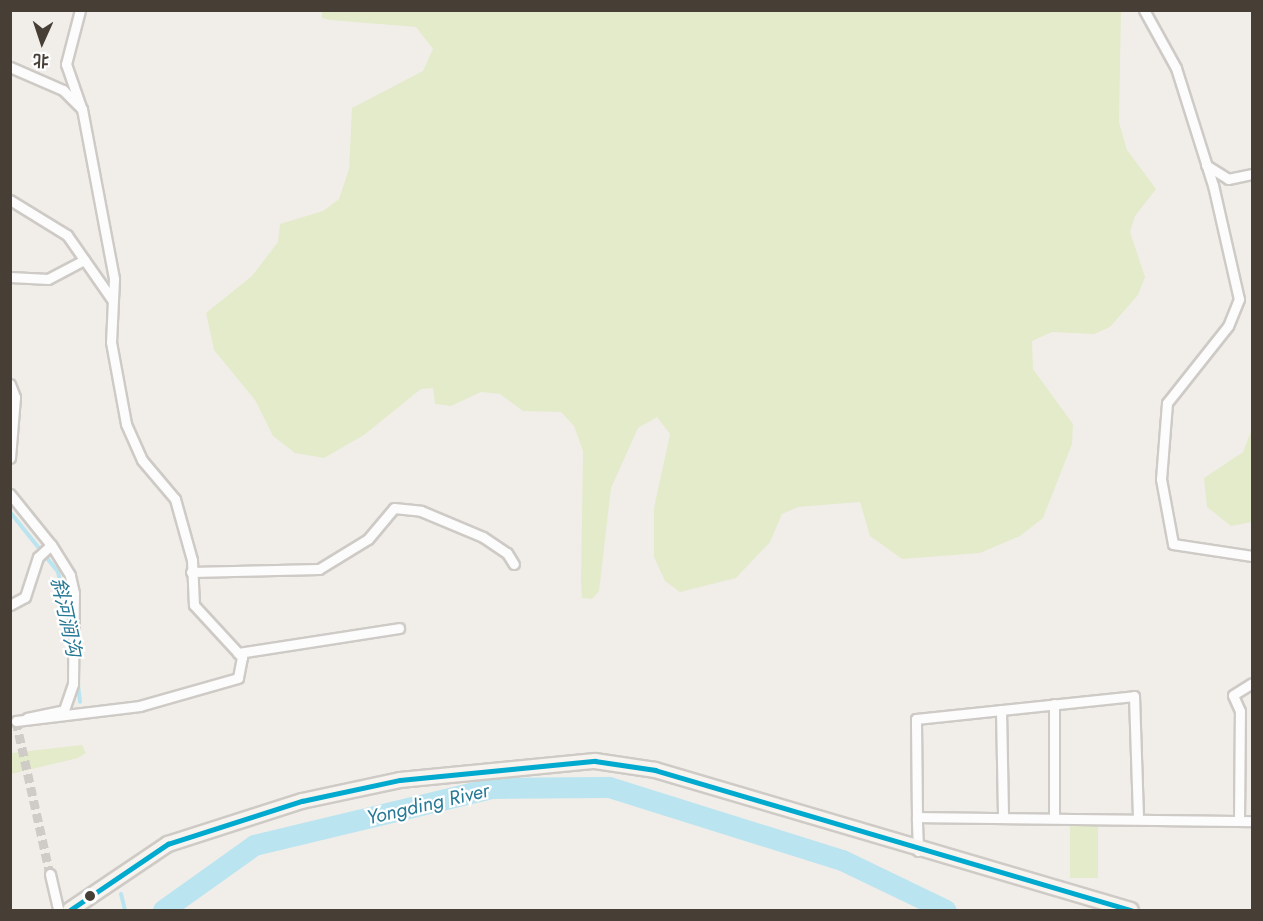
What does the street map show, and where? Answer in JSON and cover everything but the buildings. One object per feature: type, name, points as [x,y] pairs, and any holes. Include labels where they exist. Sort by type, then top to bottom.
[{"type":"main road","points":[[70,910],[168,844],[302,801],[400,780],[594,761],[655,770],[918,851],[1131,910]]},
{"type":"street","points":[[10,494],[70,575],[75,634],[74,669],[64,710],[21,720],[41,722],[140,706],[238,678],[238,653],[194,605],[191,572],[175,500],[142,460],[126,424],[111,342],[114,279],[82,109],[66,64],[80,10]]},
{"type":"street","points":[[1144,10],[1176,68],[1205,164],[1239,299],[1227,326],[1167,403],[1161,479],[1173,544],[1252,556]]},
{"type":"street","points":[[10,67],[63,90],[82,109]]},
{"type":"street","points":[[1205,164],[1228,179],[1252,174]]},
{"type":"street","points":[[10,200],[67,235],[113,301]]},
{"type":"street","points":[[10,277],[48,279],[84,260]]},
{"type":"street","points":[[10,384],[15,397],[10,458]]},
{"type":"street","points":[[191,572],[319,569],[368,539],[394,508],[421,511],[483,537],[507,553],[514,564]]},
{"type":"street","points":[[10,605],[26,597],[38,557],[49,547]]},
{"type":"street","points":[[238,653],[399,628]]},
{"type":"street","points":[[1239,821],[1240,711],[1233,695],[1252,683]]},
{"type":"street","points":[[918,851],[916,719],[1134,696],[1138,818]]},
{"type":"street","points":[[1054,704],[1054,816]]},
{"type":"street","points":[[1001,710],[1003,815]]},
{"type":"street","points":[[917,817],[1003,815],[1252,821]]},
{"type":"street","points":[[50,874],[58,910]]},
{"type":"green space","points":[[322,11],[1121,11],[1119,122],[1127,150],[1156,189],[1135,216],[1130,232],[1145,277],[1138,295],[1110,327],[1094,334],[1052,332],[1032,341],[1033,369],[1073,424],[1072,444],[1043,518],[1020,536],[980,553],[902,559],[870,536],[860,502],[798,507],[782,514],[770,542],[736,578],[680,592],[665,581],[654,557],[654,508],[670,434],[657,417],[638,428],[611,488],[599,591],[592,599],[582,598],[581,582],[583,451],[574,426],[561,412],[523,411],[500,394],[481,392],[451,406],[435,404],[433,388],[421,389],[364,435],[324,458],[295,453],[273,436],[255,400],[214,350],[206,313],[252,276],[278,242],[280,224],[323,211],[339,199],[349,169],[352,108],[423,71],[433,49],[416,27],[330,20],[322,18]]},
{"type":"green space","points":[[1252,429],[1252,522],[1231,526],[1207,507],[1204,478],[1243,452]]},
{"type":"green space","points":[[82,745],[86,753],[78,758],[11,774],[11,753]]},
{"type":"green space","points":[[1070,825],[1098,825],[1098,878],[1070,878]]},
{"type":"waterway","name":"斜河涧沟","points":[[10,512],[58,572],[70,622]]},
{"type":"waterway","name":"斜河涧沟","points":[[77,677],[80,702]]},
{"type":"waterway","name":"Yongding River","points":[[163,910],[254,845],[491,788],[609,787],[842,860],[946,910]]},
{"type":"waterway","name":"斜河涧沟","points":[[121,894],[125,910]]},
{"type":"tunnel","points":[[16,721],[50,874]]},
{"type":"transit line","points":[[70,910],[168,844],[302,801],[400,780],[595,761],[655,770],[1131,910]]}]
